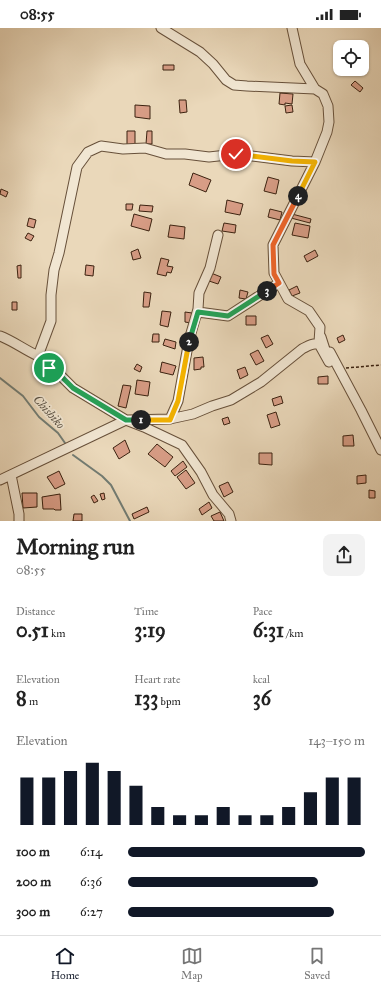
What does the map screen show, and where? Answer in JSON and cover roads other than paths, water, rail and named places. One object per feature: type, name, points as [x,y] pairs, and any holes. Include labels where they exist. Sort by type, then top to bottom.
[{"type":"street","points":[[161,28],[200,52],[213,64],[226,80],[234,85],[315,88]]},
{"type":"street","points":[[292,28],[300,64],[315,88],[323,94],[328,106],[329,122],[327,132],[315,162],[273,245],[274,274],[288,299],[309,311],[320,327],[319,344],[329,362],[322,337],[381,450]]},
{"type":"street","points":[[38,356],[51,321],[51,295],[54,270],[77,167],[88,152],[100,146],[123,149],[145,148],[166,154],[186,154],[209,157],[236,154],[292,161],[315,162]]},
{"type":"street","points":[[170,420],[178,401],[189,340],[198,312],[199,292],[210,268],[218,235]]},
{"type":"street","points":[[198,312],[228,316],[279,283]]},
{"type":"street","points":[[0,336],[38,356],[49,368],[60,375],[73,388],[126,420],[182,445],[202,472],[213,496],[229,514],[231,521]]},
{"type":"street","points":[[0,480],[126,420],[170,420],[193,414],[231,400],[261,382],[302,349],[314,344],[319,344]]},
{"type":"street","points":[[11,475],[19,521]]},
{"type":"waterway","name":"Chishiko","points":[[0,378],[23,396],[39,417],[58,433],[65,443]]},
{"type":"waterway","name":"Chishiko","points":[[73,455],[102,476],[111,485],[130,521]]}]
